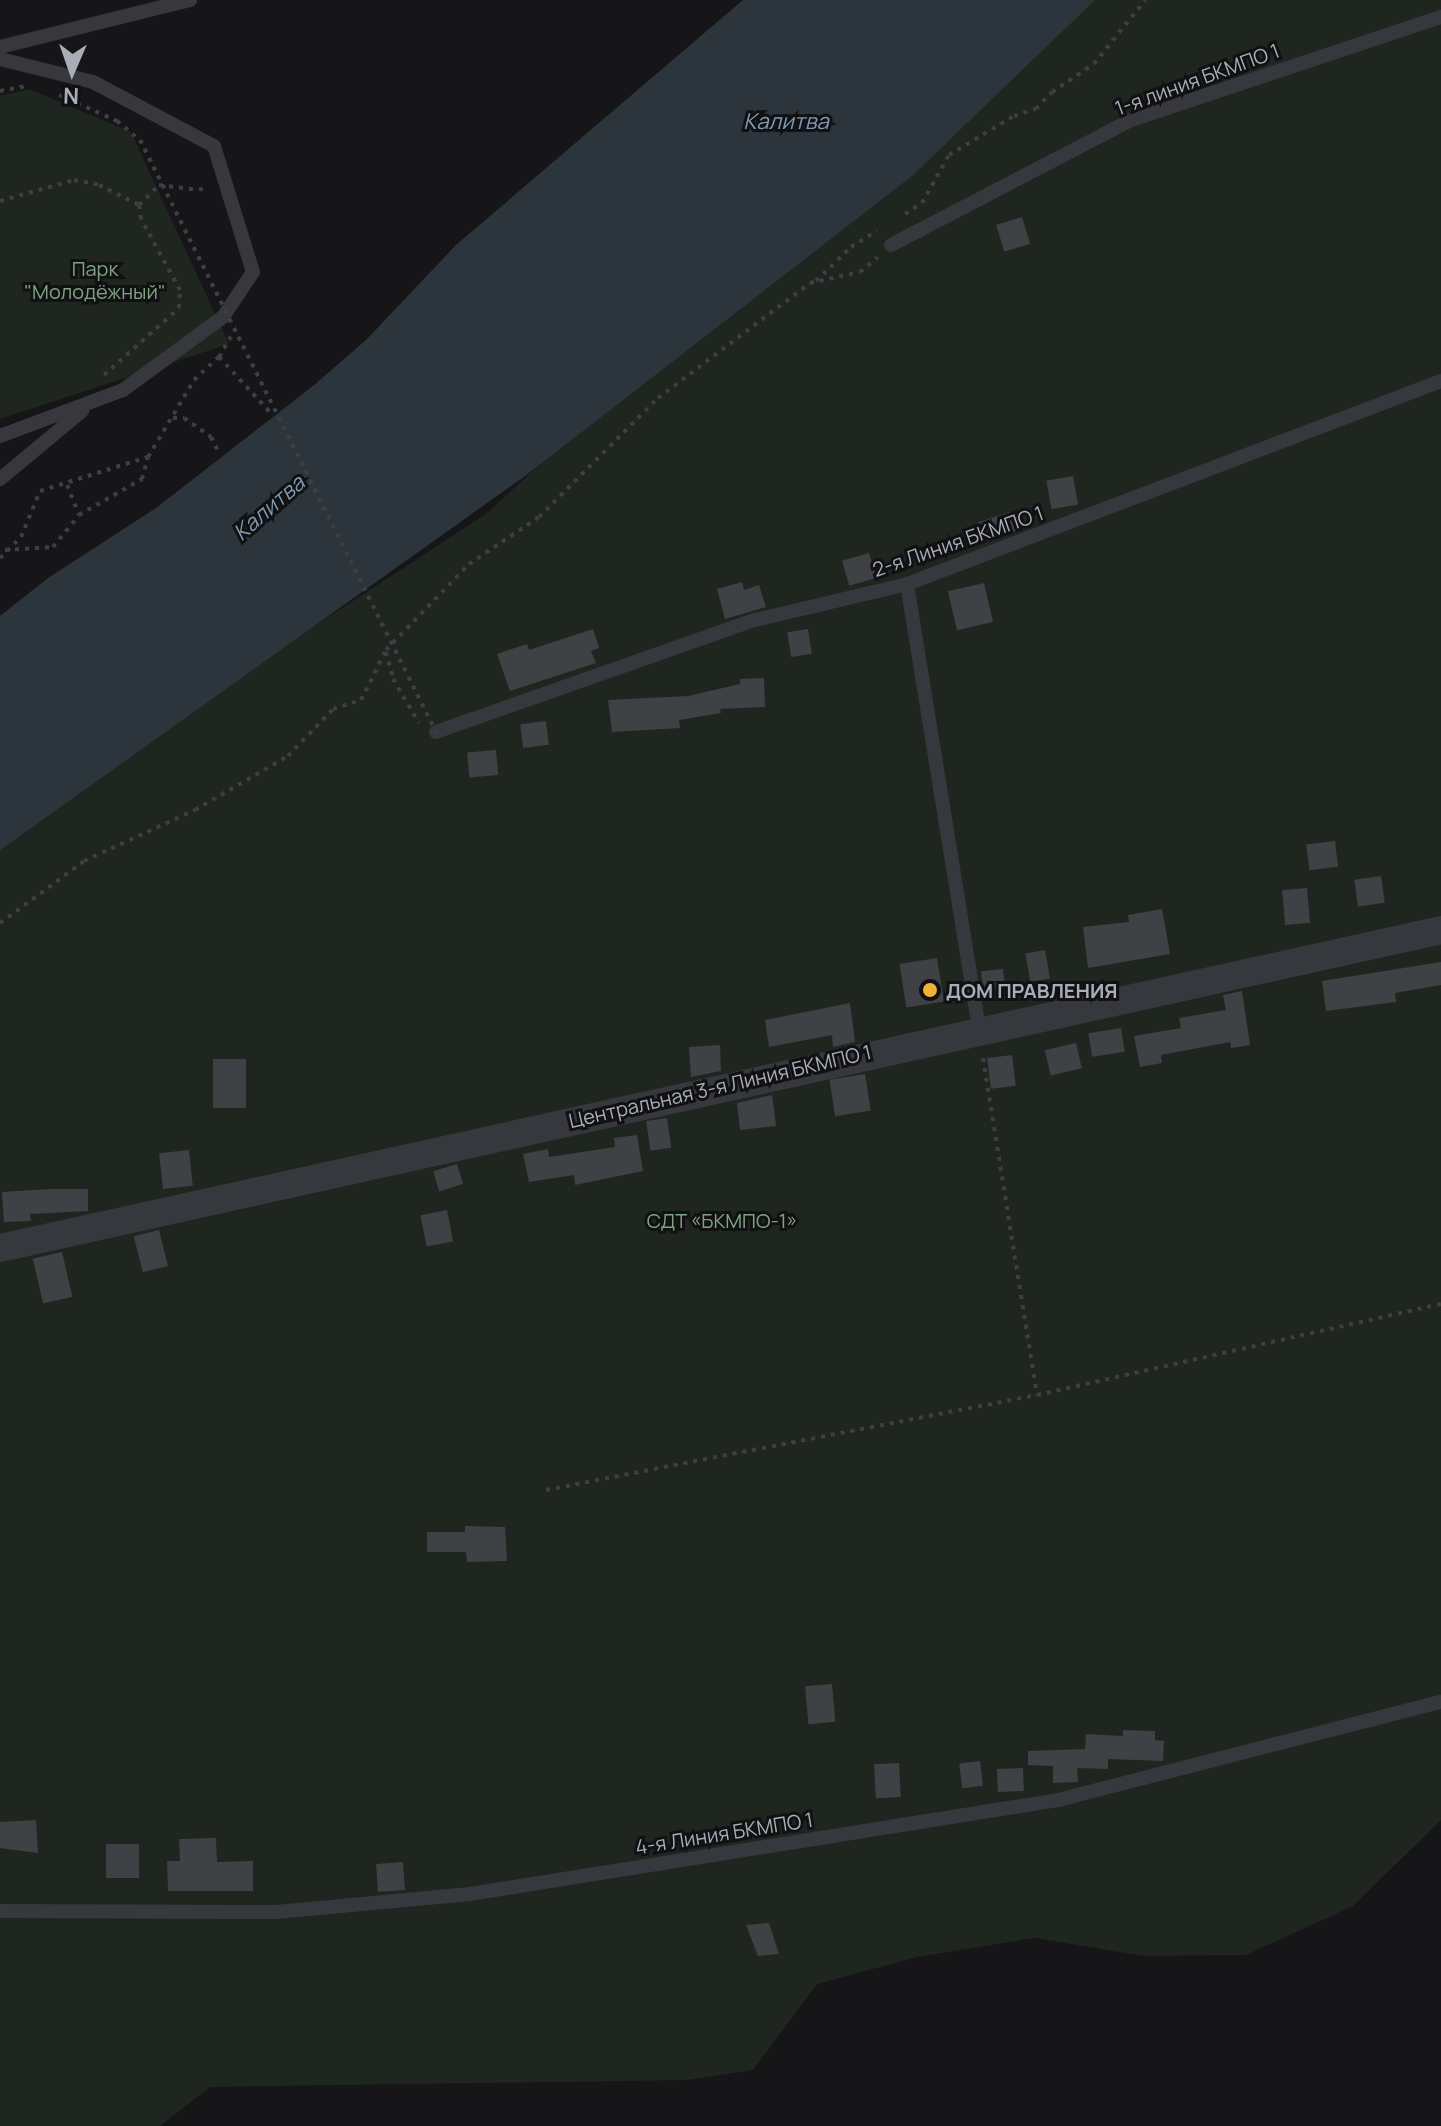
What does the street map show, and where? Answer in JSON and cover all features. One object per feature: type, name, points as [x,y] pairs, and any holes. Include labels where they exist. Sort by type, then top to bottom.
[{"type":"street","name":"Центральная 3-я Линия БКМПО 1","points":[[0,1248],[979,1028],[1441,930]]},
{"type":"lane","points":[[0,47],[190,0]]},
{"type":"lane","name":"1-я линия БКМПО 1","points":[[891,245],[1131,120],[1441,17]]},
{"type":"lane","points":[[0,59],[93,82],[161,115],[214,146],[227,177],[253,272],[231,306],[179,353],[123,390],[0,436]]},
{"type":"lane","name":"2-я Линия БКМПО 1","points":[[436,732],[751,621],[907,584],[1441,381]]},
{"type":"lane","points":[[0,479],[92,403]]},
{"type":"lane","points":[[907,584],[979,1028]]},
{"type":"lane","name":"4-я Линия БКМПО 1","points":[[0,1911],[276,1912],[470,1894],[1058,1800],[1441,1702]]},
{"type":"path","points":[[898,217],[922,203],[949,155],[1014,116],[1036,109],[1052,92],[1094,64],[1145,0]]},
{"type":"path","points":[[0,91],[39,86],[13,80]]},
{"type":"path","points":[[52,92],[117,121],[140,140],[436,732]]},
{"type":"path","points":[[139,205],[159,185],[199,190],[227,177]]},
{"type":"path","points":[[0,201],[74,180],[99,185],[139,205]]},
{"type":"path","points":[[96,381],[179,308],[180,290],[141,219],[139,205]]},
{"type":"path","points":[[0,923],[84,861],[195,810],[288,756],[333,709],[361,700],[386,650],[469,564],[539,517],[658,398],[887,225]]},
{"type":"path","points":[[810,283],[860,272],[891,245]]},
{"type":"path","points":[[5,550],[53,547],[79,515],[142,479],[148,457],[194,380],[219,357],[232,335],[231,306]]},
{"type":"path","points":[[219,357],[270,412]]},
{"type":"path","points":[[173,418],[184,418],[211,437],[220,455]]},
{"type":"path","points":[[0,558],[21,537],[40,491],[148,457]]},
{"type":"path","points":[[67,485],[79,515]]},
{"type":"path","points":[[386,650],[393,679],[410,711],[425,731],[436,732]]},
{"type":"path","points":[[979,1028],[1037,1395]]},
{"type":"path","points":[[546,1490],[1037,1395],[1441,1304]]},
{"type":"green space","name":"СДТ «БКМПО-1»","points":[[1090,0],[1441,0],[1441,1820],[1353,1906],[1246,1955],[1144,1956],[1035,1938],[917,1957],[817,1984],[753,2070],[687,2080],[210,2087],[160,2126],[0,2126],[0,844],[122,752],[486,514],[648,365]]},
{"type":"green space","name":"Парк \"Молодёжный\"","points":[[29,89],[131,132],[229,344],[0,419],[0,96]]},
{"type":"water","name":"Калитва","points":[[743,0],[1095,0],[912,176],[525,476],[0,850],[0,616],[48,578],[156,508],[313,386],[366,340],[456,245]]},
{"type":"building","points":[[1022,217],[1030,244],[1004,252],[996,225]]},
{"type":"building","points":[[1073,476],[1078,505],[1051,509],[1046,481]]},
{"type":"building","points":[[1010,512],[1016,531],[984,542],[978,523]]},
{"type":"building","points":[[869,553],[876,578],[849,586],[842,561]]},
{"type":"building","points":[[742,582],[744,590],[759,585],[766,607],[725,619],[717,589]]},
{"type":"building","points":[[984,583],[993,622],[957,630],[948,591]]},
{"type":"building","points":[[593,629],[599,648],[591,651],[596,663],[510,691],[497,654],[527,644],[529,650]]},
{"type":"building","points":[[808,629],[812,654],[791,657],[787,632]]},
{"type":"building","points":[[764,678],[765,707],[720,709],[721,713],[679,720],[680,728],[612,732],[608,700],[688,696],[740,684],[740,679]]},
{"type":"building","points":[[546,721],[549,745],[523,748],[520,724]]},
{"type":"building","points":[[496,750],[498,775],[469,777],[467,753]]},
{"type":"building","points":[[1335,841],[1338,867],[1309,870],[1306,845]]},
{"type":"building","points":[[1381,876],[1385,903],[1358,906],[1354,880]]},
{"type":"building","points":[[1307,888],[1310,923],[1285,925],[1282,890]]},
{"type":"building","points":[[1162,909],[1170,954],[1088,968],[1083,927],[1129,922],[1128,915]]},
{"type":"building","points":[[1045,950],[1050,979],[1030,982],[1025,953]]},
{"type":"building","points":[[937,958],[944,1001],[906,1007],[899,964]]},
{"type":"building","points":[[1441,962],[1441,985],[1395,993],[1396,1002],[1326,1011],[1322,981]]},
{"type":"building","points":[[1003,969],[1005,988],[983,990],[981,971]]},
{"type":"building","points":[[1242,991],[1250,1045],[1231,1048],[1230,1042],[1161,1055],[1162,1063],[1140,1067],[1134,1036],[1181,1028],[1179,1018],[1226,1010],[1223,995]]},
{"type":"building","points":[[850,1003],[855,1042],[833,1047],[832,1035],[769,1047],[765,1020]]},
{"type":"building","points":[[1121,1028],[1125,1052],[1092,1057],[1088,1033]]},
{"type":"building","points":[[1076,1043],[1082,1068],[1051,1076],[1045,1050]]},
{"type":"building","points":[[720,1045],[721,1071],[691,1077],[689,1047]]},
{"type":"building","points":[[1012,1055],[1016,1086],[991,1089],[987,1058]]},
{"type":"building","points":[[213,1059],[246,1059],[246,1108],[213,1108]]},
{"type":"building","points":[[865,1074],[871,1111],[835,1116],[829,1080]]},
{"type":"building","points":[[772,1095],[776,1126],[740,1130],[737,1103]]},
{"type":"building","points":[[667,1118],[671,1148],[650,1151],[646,1121]]},
{"type":"building","points":[[637,1135],[643,1171],[575,1185],[574,1175],[529,1182],[523,1154],[548,1149],[549,1157],[615,1147],[614,1138]]},
{"type":"building","points":[[189,1150],[193,1186],[163,1189],[159,1153]]},
{"type":"building","points":[[457,1164],[463,1184],[439,1191],[433,1171]]},
{"type":"building","points":[[88,1189],[88,1211],[30,1214],[31,1221],[4,1222],[2,1192]]},
{"type":"building","points":[[447,1210],[453,1241],[427,1247],[420,1215]]},
{"type":"building","points":[[159,1230],[168,1266],[143,1272],[134,1236]]},
{"type":"building","points":[[62,1252],[72,1297],[43,1304],[33,1259]]},
{"type":"building","points":[[465,1526],[505,1527],[507,1561],[467,1562],[466,1552],[427,1552],[427,1532],[465,1532]]},
{"type":"building","points":[[832,1684],[835,1722],[808,1724],[805,1686]]},
{"type":"building","points":[[1123,1730],[1155,1731],[1155,1740],[1164,1741],[1163,1761],[1108,1759],[1108,1769],[1077,1768],[1078,1782],[1053,1783],[1053,1766],[1028,1765],[1028,1751],[1085,1749],[1086,1734],[1123,1736]]},
{"type":"building","points":[[980,1761],[983,1786],[962,1788],[959,1764]]},
{"type":"building","points":[[899,1763],[901,1797],[876,1798],[874,1764]]},
{"type":"building","points":[[1023,1768],[1024,1791],[998,1792],[997,1769]]},
{"type":"building","points":[[36,1820],[38,1853],[0,1848],[0,1822]]},
{"type":"building","points":[[216,1838],[217,1862],[253,1861],[253,1891],[168,1891],[167,1861],[180,1861],[179,1839]]},
{"type":"building","points":[[106,1844],[139,1844],[139,1878],[106,1878]]},
{"type":"building","points":[[403,1862],[405,1890],[378,1892],[376,1864]]},
{"type":"building","points":[[769,1923],[779,1954],[758,1956],[746,1925]]},
{"type":"place","name":"ДОМ ПРАВЛЕНИЯ","points":[[930,990]]}]
